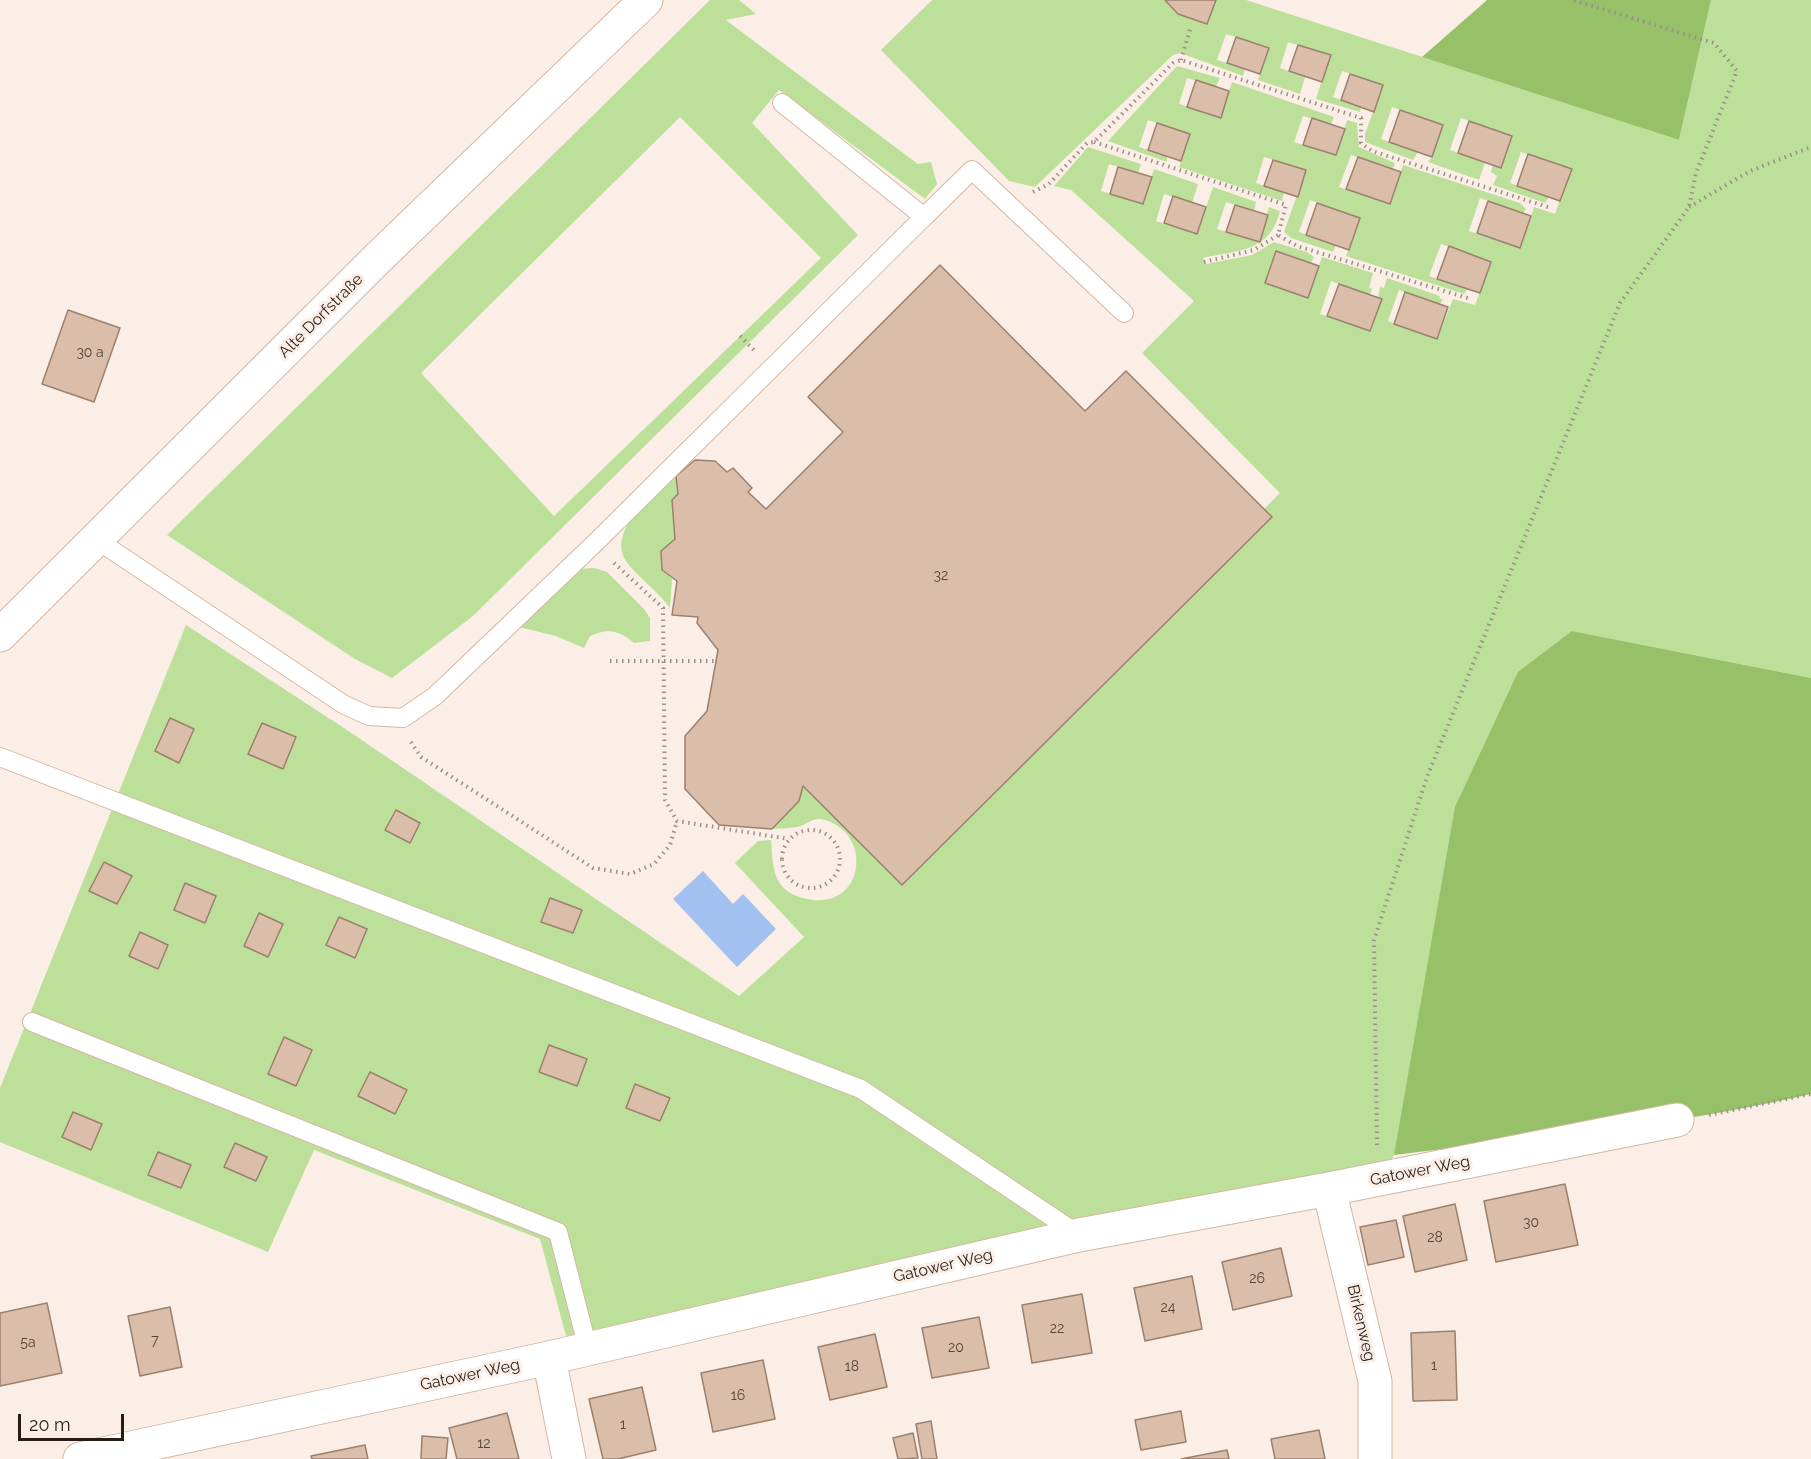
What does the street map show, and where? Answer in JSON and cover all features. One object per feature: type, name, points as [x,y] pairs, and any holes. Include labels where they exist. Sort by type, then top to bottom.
[{"type":"street","name":"Alte Dorfstraße","points":[[0,635],[378,259],[646,0]]},
{"type":"street","name":"Gatower Weg","points":[[80,1459],[588,1350],[1079,1234],[1329,1189],[1677,1120]]},
{"type":"street","name":"Birkenweg","points":[[1329,1189],[1375,1381],[1375,1459]]},
{"type":"street","points":[[549,1358],[569,1459]]},
{"type":"lane","points":[[782,103],[924,217]]},
{"type":"lane","points":[[97,540],[343,704],[369,716],[403,718],[435,696],[594,544],[972,170],[1124,313]]},
{"type":"lane","points":[[0,757],[861,1089],[1079,1234]]},
{"type":"lane","points":[[32,1022],[558,1232],[588,1350]]},
{"type":"path","points":[[1573,0],[1714,43],[1737,71],[1696,173],[1689,207]]},
{"type":"path","points":[[1181,60],[1191,26]]},
{"type":"path","points":[[1094,142],[1173,63],[1181,60],[1361,118],[1361,143],[1372,151],[1551,208]]},
{"type":"path","points":[[996,194],[1034,192],[1048,184],[1087,143],[1094,142],[1286,206],[1278,235],[1254,250],[1204,262]]},
{"type":"path","points":[[1381,1178],[1377,1149],[1374,939],[1427,777],[1620,303],[1689,207],[1750,171],[1811,147]]},
{"type":"path","points":[[1278,235],[1297,246],[1471,299]]},
{"type":"path","points":[[403,718],[407,736],[421,757],[593,868],[630,874],[654,864],[670,845],[677,821],[665,800],[663,608],[594,544]]},
{"type":"path","points":[[610,661],[716,661]]},
{"type":"path","points":[[677,821],[789,839],[807,830],[819,831],[832,839],[838,848],[840,863],[834,878],[815,889],[803,888],[788,879],[783,871],[782,853],[789,839]]},
{"type":"path","points":[[1677,1120],[1744,1110],[1811,1094]]},
{"type":"green space","points":[[710,0],[739,0],[756,14],[726,20],[918,164],[931,162],[937,184],[925,199],[779,90],[752,123],[858,235],[473,616],[392,678],[355,659],[167,535]],"holes":[[[680,117],[821,258],[554,516],[421,373]]]},
{"type":"green space","points":[[932,0],[1165,0],[1178,14],[1207,24],[1216,0],[1246,0],[1679,140],[1711,0],[1811,0],[1811,678],[1572,631],[1394,1155],[1381,1178],[1083,1222],[566,1336],[540,1239],[314,1150],[268,1252],[0,1142],[0,1088],[186,625],[347,730],[739,996],[804,937],[735,863],[758,841],[771,840],[776,876],[785,889],[803,898],[824,900],[840,895],[850,884],[856,869],[856,854],[850,839],[839,827],[818,819],[797,827],[772,829],[799,801],[834,661],[1126,371],[1264,509],[1280,493],[1142,353],[1194,301],[1071,190],[1054,186],[1088,147],[1141,164],[1138,173],[1109,164],[1101,191],[1143,203],[1154,169],[1198,184],[1192,203],[1164,194],[1156,221],[1197,234],[1213,187],[1256,202],[1254,211],[1226,202],[1217,229],[1260,242],[1269,207],[1280,211],[1269,235],[1261,242],[1241,250],[1203,258],[1206,264],[1252,255],[1274,242],[1307,252],[1314,257],[1311,263],[1276,251],[1265,283],[1308,298],[1322,257],[1373,273],[1369,288],[1372,289],[1370,295],[1331,281],[1320,314],[1370,331],[1382,299],[1378,298],[1380,287],[1384,288],[1387,278],[1440,296],[1439,298],[1443,300],[1440,304],[1399,290],[1388,321],[1437,339],[1453,299],[1475,305],[1491,262],[1441,244],[1429,276],[1468,289],[1464,294],[1346,256],[1360,218],[1310,200],[1299,232],[1336,245],[1333,252],[1291,238],[1284,232],[1306,170],[1264,157],[1256,183],[1284,192],[1282,201],[1179,167],[1190,134],[1148,120],[1139,147],[1167,156],[1167,162],[1108,141],[1177,66],[1220,78],[1216,87],[1187,78],[1179,104],[1221,117],[1232,82],[1334,117],[1331,124],[1303,116],[1294,142],[1336,155],[1347,120],[1357,123],[1359,147],[1395,163],[1393,169],[1351,155],[1339,187],[1390,204],[1403,165],[1520,203],[1526,209],[1523,213],[1480,198],[1469,231],[1520,248],[1534,207],[1555,214],[1571,169],[1521,152],[1510,183],[1549,197],[1545,203],[1493,185],[1497,176],[1491,172],[1493,165],[1501,168],[1512,136],[1461,118],[1450,150],[1485,162],[1479,180],[1428,162],[1432,157],[1443,125],[1392,107],[1381,139],[1418,152],[1413,160],[1365,142],[1365,134],[1383,85],[1342,71],[1333,97],[1361,107],[1360,112],[1316,99],[1330,55],[1288,42],[1280,68],[1305,77],[1300,94],[1258,80],[1269,47],[1226,34],[1217,60],[1245,69],[1243,76],[1180,53],[1173,55],[1035,187],[1009,181],[881,50]]},
{"type":"green space","points":[[1487,0],[1711,0],[1679,140],[1422,57]]},
{"type":"green space","points":[[676,470],[678,494],[672,501],[675,539],[661,551],[662,570],[672,579],[670,608],[630,567],[622,549],[623,537],[636,512]]},
{"type":"green space","points":[[594,568],[607,572],[644,609],[650,618],[650,641],[634,643],[623,635],[608,631],[590,636],[584,648],[556,636],[519,627],[580,569]]},
{"type":"green space","points":[[1572,631],[1811,678],[1811,1094],[1656,1123],[1394,1155],[1455,807],[1518,672]]},
{"type":"water","points":[[703,871],[733,904],[743,894],[776,929],[737,967],[673,899]]},
{"type":"building","points":[[1165,0],[1216,0],[1207,24],[1178,14]]},
{"type":"building","points":[[1236,37],[1269,48],[1260,74],[1227,63]]},
{"type":"building","points":[[1298,45],[1331,55],[1322,82],[1289,71]]},
{"type":"building","points":[[1350,74],[1383,85],[1374,112],[1341,100]]},
{"type":"building","points":[[1196,80],[1229,91],[1221,118],[1187,107]]},
{"type":"building","points":[[1400,110],[1443,125],[1432,157],[1389,142]]},
{"type":"building","points":[[1312,118],[1345,129],[1336,155],[1303,145]]},
{"type":"building","points":[[1469,121],[1512,136],[1501,168],[1458,153]]},
{"type":"building","points":[[1157,123],[1190,134],[1181,161],[1148,150]]},
{"type":"building","points":[[1528,154],[1572,169],[1560,201],[1517,186]]},
{"type":"building","points":[[1358,157],[1401,172],[1390,204],[1346,189]]},
{"type":"building","points":[[1273,160],[1306,170],[1298,197],[1264,186]]},
{"type":"building","points":[[1118,167],[1152,177],[1143,204],[1110,194]]},
{"type":"building","points":[[1173,196],[1206,207],[1197,234],[1164,223]]},
{"type":"building","points":[[1488,201],[1531,216],[1520,248],[1477,233]]},
{"type":"building","points":[[1317,203],[1360,218],[1349,250],[1306,235]]},
{"type":"building","points":[[1235,205],[1268,215],[1260,242],[1226,232]]},
{"type":"building","points":[[1449,246],[1491,262],[1480,293],[1437,279]]},
{"type":"building","points":[[1276,251],[1319,266],[1308,298],[1265,283]]},
{"type":"building","points":[[940,265],[1085,411],[1126,371],[1272,517],[902,885],[803,786],[799,801],[772,829],[719,825],[685,789],[685,736],[707,711],[718,650],[697,623],[698,617],[672,615],[677,581],[662,570],[661,551],[675,539],[672,500],[678,494],[676,476],[695,460],[715,461],[727,472],[733,468],[752,488],[748,492],[766,509],[843,432],[808,397]]},
{"type":"building","points":[[1339,284],[1382,299],[1370,331],[1327,316]]},
{"type":"building","points":[[1405,292],[1448,307],[1437,339],[1394,324]]},
{"type":"building","points":[[68,310],[120,328],[94,402],[42,384]]},
{"type":"building","points":[[170,718],[194,729],[179,763],[155,751]]},
{"type":"building","points":[[262,723],[296,737],[283,769],[248,754]]},
{"type":"building","points":[[396,810],[420,823],[410,843],[385,830]]},
{"type":"building","points":[[104,862],[132,876],[117,904],[89,891]]},
{"type":"building","points":[[185,883],[216,896],[205,923],[174,910]]},
{"type":"building","points":[[550,898],[582,910],[573,933],[541,922]]},
{"type":"building","points":[[259,913],[283,924],[268,957],[244,946]]},
{"type":"building","points":[[339,917],[367,929],[355,958],[326,945]]},
{"type":"building","points":[[140,932],[168,945],[158,969],[129,956]]},
{"type":"building","points":[[284,1037],[312,1050],[296,1086],[268,1074]]},
{"type":"building","points":[[549,1045],[587,1059],[577,1086],[539,1072]]},
{"type":"building","points":[[370,1072],[407,1090],[395,1114],[358,1096]]},
{"type":"building","points":[[635,1084],[670,1098],[660,1121],[626,1108]]},
{"type":"building","points":[[73,1112],[102,1124],[91,1150],[62,1137]]},
{"type":"building","points":[[235,1143],[267,1157],[256,1181],[224,1167]]},
{"type":"building","points":[[158,1152],[191,1165],[181,1188],[148,1175]]},
{"type":"building","points":[[1565,1184],[1578,1245],[1496,1262],[1484,1201]]},
{"type":"building","points":[[1455,1204],[1467,1260],[1415,1272],[1403,1216]]},
{"type":"building","points":[[1396,1220],[1404,1257],[1368,1265],[1360,1227]]},
{"type":"building","points":[[1281,1248],[1292,1296],[1233,1310],[1222,1262]]},
{"type":"building","points":[[1192,1276],[1202,1329],[1145,1341],[1134,1288]]},
{"type":"building","points":[[1082,1294],[1092,1353],[1032,1363],[1022,1305]]},
{"type":"building","points":[[47,1303],[62,1373],[0,1386],[0,1313]]},
{"type":"building","points":[[170,1307],[182,1367],[140,1376],[128,1316]]},
{"type":"building","points":[[979,1317],[989,1368],[932,1378],[922,1328]]},
{"type":"building","points":[[1455,1331],[1457,1400],[1413,1401],[1411,1333]]},
{"type":"building","points":[[875,1334],[887,1387],[830,1400],[818,1347]]},
{"type":"building","points":[[763,1360],[775,1419],[713,1432],[701,1373]]},
{"type":"building","points":[[642,1387],[656,1450],[618,1459],[603,1459],[589,1399]]},
{"type":"building","points":[[1181,1411],[1186,1442],[1141,1450],[1135,1420]]},
{"type":"building","points":[[507,1413],[519,1459],[457,1459],[449,1428]]},
{"type":"building","points":[[931,1421],[937,1459],[922,1459],[916,1424]]},
{"type":"building","points":[[1319,1430],[1325,1459],[1275,1459],[1271,1439]]},
{"type":"building","points":[[913,1433],[918,1458],[898,1459],[893,1438]]},
{"type":"building","points":[[422,1436],[448,1438],[446,1459],[421,1459]]},
{"type":"building","points":[[365,1445],[368,1459],[312,1459],[311,1456]]},
{"type":"building","points":[[1227,1450],[1229,1459],[1181,1459]]}]
